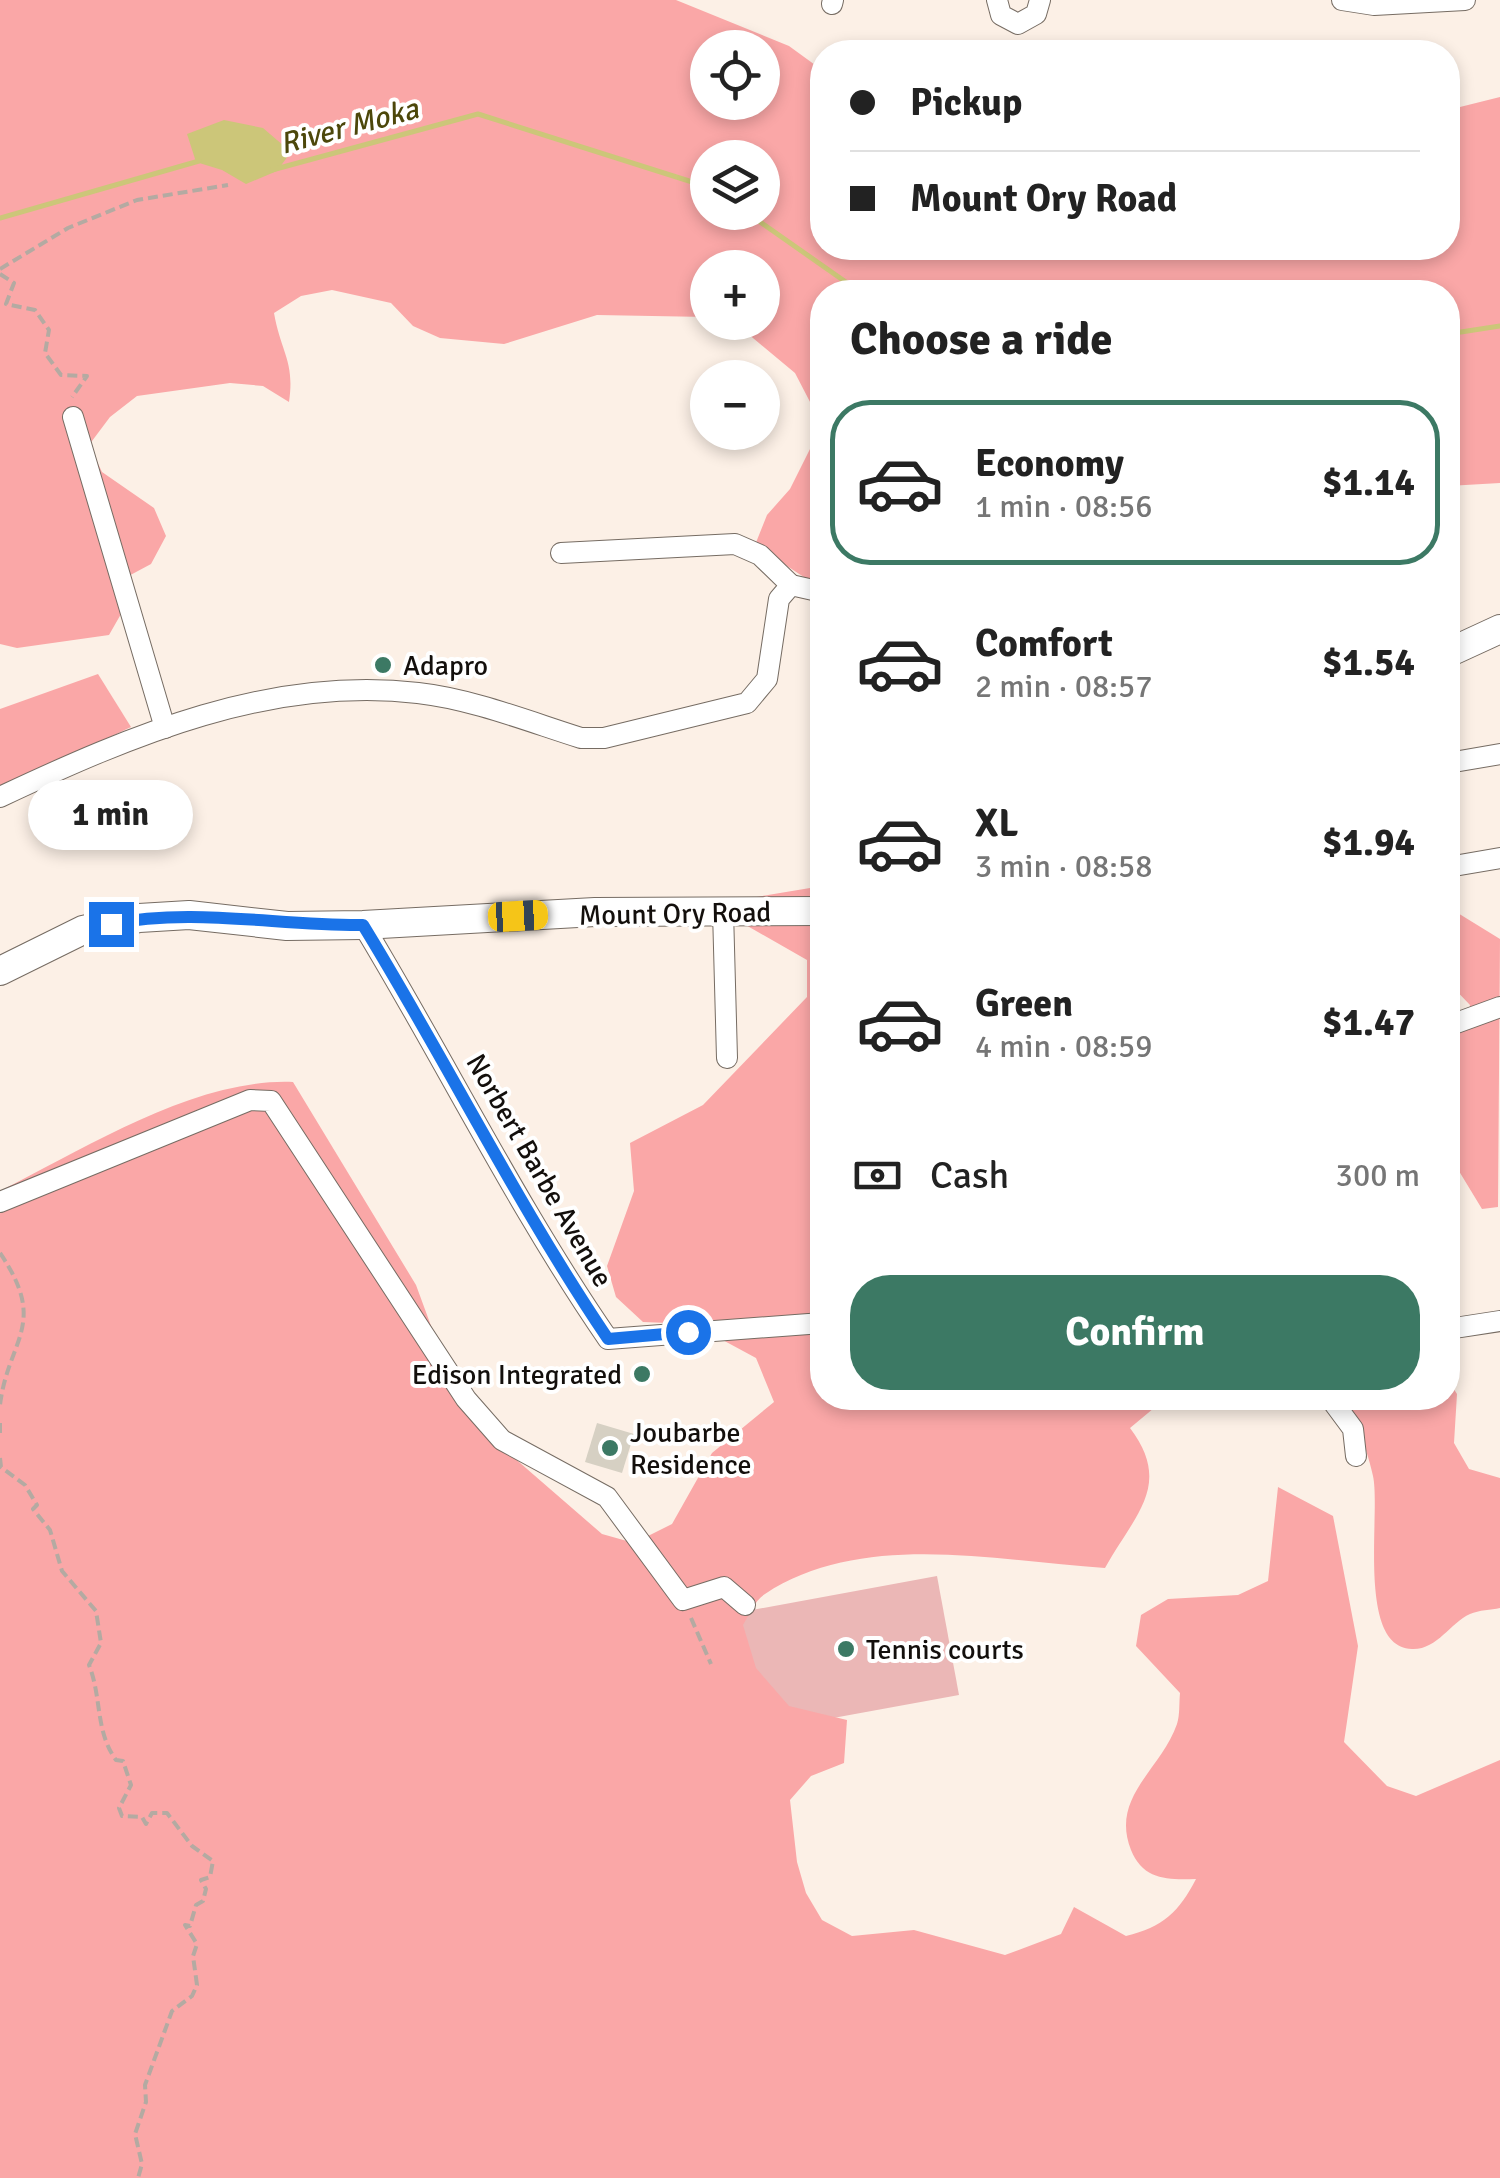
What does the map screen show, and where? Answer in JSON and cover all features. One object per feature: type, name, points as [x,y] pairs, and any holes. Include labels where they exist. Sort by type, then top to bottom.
[{"type":"main road","points":[[1460,647],[1500,629]]},
{"type":"main road","name":"Mount Ory Road","points":[[0,971],[83,930],[139,918],[189,915],[287,926],[595,912],[810,911]]},
{"type":"street","points":[[997,0],[1000,15],[1018,24],[1036,14],[1040,0]]},
{"type":"street","points":[[1342,0],[1390,5],[1465,0]]},
{"type":"street","points":[[73,418],[165,728]]},
{"type":"street","points":[[561,553],[734,544],[760,555],[791,585],[810,589]]},
{"type":"street","points":[[0,798],[209,711],[316,689],[424,694],[581,738],[604,738],[747,703],[767,679],[779,598],[791,585]]},
{"type":"street","points":[[1460,761],[1500,754]]},
{"type":"street","points":[[1460,865],[1500,858]]},
{"type":"street","points":[[723,911],[727,1058]]},
{"type":"street","name":"Norbert Barbe Avenue","points":[[363,925],[443,1057],[554,1261],[608,1339],[810,1324]]},
{"type":"street","points":[[1460,1022],[1500,1007]]},
{"type":"street","points":[[0,1202],[250,1100],[271,1102],[466,1399],[502,1440],[607,1497],[683,1600],[724,1587],[744,1605]]},
{"type":"street","points":[[1460,1328],[1500,1320]]},
{"type":"street","points":[[1339,1410],[1353,1430],[1356,1456]]},
{"type":"path","points":[[73,418],[72,397],[87,376],[61,375],[45,352],[49,330],[35,310],[6,304],[14,283],[0,272],[68,228],[136,200],[228,186]]},
{"type":"path","points":[[0,1253],[18,1289],[26,1326],[0,1405]]},
{"type":"path","points":[[0,1423],[0,1437]]},
{"type":"path","points":[[0,1458],[1,1468],[26,1484],[37,1506],[33,1508],[50,1530],[62,1571],[96,1612],[101,1643],[88,1665],[103,1712],[102,1737],[116,1760],[123,1762],[130,1784],[119,1808],[122,1816],[142,1817],[146,1824],[152,1813],[167,1814],[192,1846],[213,1861],[210,1877],[201,1880],[206,1888],[204,1901],[196,1906],[190,1926],[185,1925],[197,1944],[193,1956],[197,1985],[192,1996],[172,2010],[145,2085],[146,2102],[135,2134],[142,2164],[138,2178]]},
{"type":"path","points":[[683,1600],[711,1664]]},
{"type":"shaded area","points":[[0,0],[676,0],[750,30],[690,30],[690,120],[780,120],[780,42],[810,61],[810,260],[1460,260],[1460,107],[1500,97],[1500,483],[1460,485],[1460,280],[810,280],[810,402],[795,373],[755,340],[780,340],[780,250],[690,250],[690,317],[597,315],[504,344],[440,338],[413,326],[391,303],[332,290],[301,296],[274,313],[289,366],[289,402],[263,386],[230,383],[137,396],[110,417],[89,445],[102,472],[154,508],[166,536],[151,564],[123,579],[125,607],[109,635],[17,648],[0,644]]},
{"type":"shaded area","points":[[224,120],[263,128],[291,152],[277,171],[246,184],[222,170],[196,162],[187,134]]},
{"type":"shaded area","points":[[810,449],[810,581],[755,545],[767,515],[790,489]]},
{"type":"shaded area","points":[[98,674],[131,727],[0,790],[0,709]]},
{"type":"shaded area","points":[[810,888],[810,1410],[1152,1410],[1130,1428],[1143,1448],[1148,1466],[1145,1499],[1105,1568],[975,1556],[886,1556],[844,1562],[803,1574],[765,1594],[755,1604],[743,1625],[756,1668],[789,1706],[847,1720],[844,1763],[811,1776],[790,1800],[797,1862],[806,1893],[822,1920],[852,1936],[914,1930],[1005,1955],[1061,1934],[1074,1907],[1126,1936],[1150,1928],[1168,1916],[1196,1879],[1149,1873],[1136,1860],[1126,1831],[1132,1799],[1170,1740],[1179,1713],[1180,1693],[1136,1646],[1141,1615],[1168,1599],[1238,1595],[1268,1581],[1278,1487],[1333,1516],[1358,1646],[1344,1742],[1387,1786],[1416,1796],[1500,1760],[1500,2178],[0,2178],[0,1191],[180,1103],[218,1091],[293,1082],[416,1285],[459,1402],[490,1437],[602,1534],[634,1543],[672,1524],[712,1453],[774,1402],[756,1358],[693,1324],[643,1322],[616,1297],[607,1266],[634,1191],[630,1143],[703,1105],[807,997],[807,960],[730,916],[733,901]]},
{"type":"shaded area","points":[[1460,914],[1500,939],[1498,1207],[1482,1209],[1460,1173],[1460,1030],[1470,1005],[1460,995]]},
{"type":"shaded area","points":[[1342,1410],[1456,1410],[1454,1443],[1469,1469],[1500,1478],[1500,1608],[1470,1614],[1421,1648],[1395,1643],[1383,1627],[1377,1603],[1373,1476],[1367,1452]]},
{"type":"shaded area","name":"Tennis courts","points":[[937,1576],[959,1695],[757,1732],[736,1613]]},
{"type":"building","name":"Joubarbe Residence","points":[[597,1423],[634,1434],[622,1473],[585,1462]]},
{"type":"waterway","name":"River Moka","points":[[272,170],[478,114],[690,181]]},
{"type":"waterway","name":"River Moka","points":[[0,218],[199,161]]},
{"type":"waterway","name":"River Moka","points":[[772,230],[810,257]]},
{"type":"waterway","name":"River Moka","points":[[814,260],[843,280]]},
{"type":"waterway","name":"River Moka","points":[[1460,332],[1500,326]]},
{"type":"place","name":"Adapro","points":[[383,665]]},
{"type":"place","name":"Edison Integrated","points":[[642,1374]]},
{"type":"place","name":"Joubarbe Residence","points":[[610,1448]]},
{"type":"place","name":"Tennis courts","points":[[846,1649]]},
{"type":"route","points":[[111,924],[189,915],[287,926],[363,925],[443,1057],[554,1261],[608,1339],[688,1332]]}]
